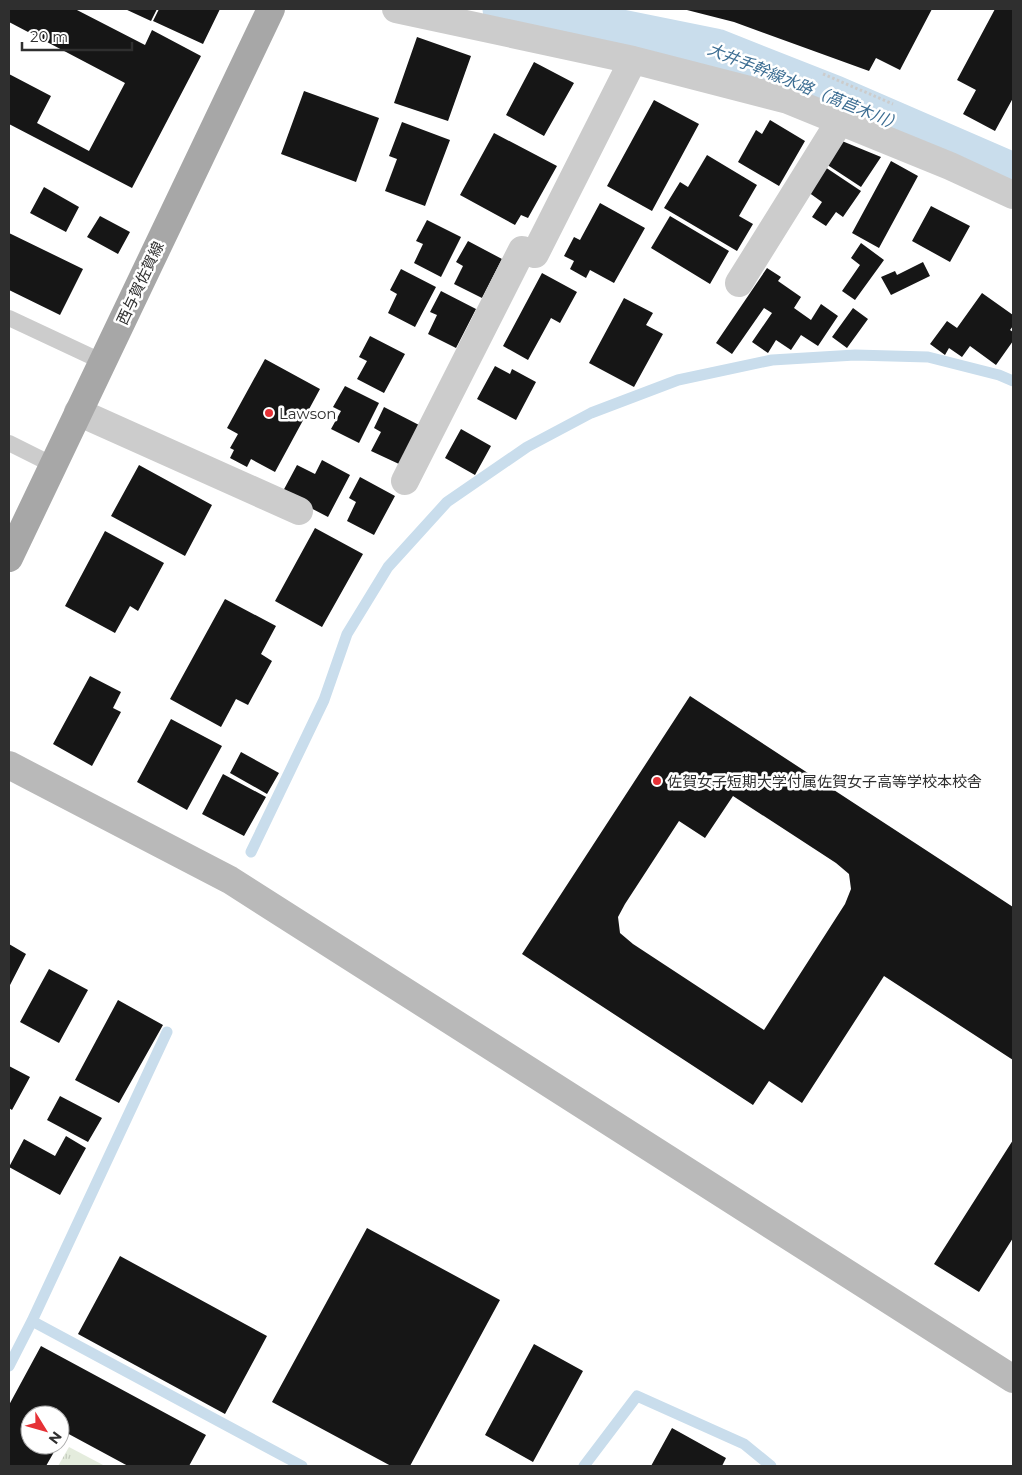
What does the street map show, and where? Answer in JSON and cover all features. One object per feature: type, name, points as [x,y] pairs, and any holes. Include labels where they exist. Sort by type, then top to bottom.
[{"type":"main road","name":"西与賀佐賀線","points":[[9,558],[271,9]]},
{"type":"street","points":[[396,9],[633,60],[788,100],[1013,195]]},
{"type":"street","points":[[405,481],[522,250],[535,254],[633,60]]},
{"type":"street","points":[[739,282],[840,121]]},
{"type":"street","points":[[78,412],[299,511]]},
{"type":"street","points":[[9,764],[230,880],[1013,1379]]},
{"type":"lane","points":[[9,318],[103,362]]},
{"type":"lane","points":[[9,443],[53,465]]},
{"type":"green space","points":[[70,1448],[105,1466],[58,1466],[64,1455],[70,1455]]},
{"type":"building","points":[[9,9],[75,9],[145,45],[152,30],[201,56],[132,188],[9,124],[9,74],[51,96],[37,123],[89,151],[125,83],[9,22]]},
{"type":"building","points":[[125,9],[157,9],[151,21]]},
{"type":"building","points":[[159,9],[220,9],[203,44],[153,21]]},
{"type":"building","points":[[683,9],[932,9],[900,70],[876,58],[869,71],[734,22]]},
{"type":"building","points":[[995,9],[1013,9],[1013,98],[995,131],[963,114],[976,90],[957,80]]},
{"type":"building","points":[[417,37],[471,56],[448,121],[394,103]]},
{"type":"building","points":[[534,62],[574,83],[544,136],[506,115]]},
{"type":"building","points":[[304,91],[379,118],[356,182],[281,154]]},
{"type":"building","points":[[654,100],[699,124],[652,211],[607,186]]},
{"type":"building","points":[[770,120],[805,141],[779,186],[738,162],[756,130],[762,134]]},
{"type":"building","points":[[402,122],[450,140],[425,206],[385,191],[397,159],[389,156]]},
{"type":"building","points":[[494,133],[557,166],[528,218],[521,215],[515,225],[460,195]]},
{"type":"building","points":[[842,141],[881,157],[861,187],[826,164]]},
{"type":"building","points":[[707,155],[757,185],[739,216],[753,224],[737,251],[664,208],[680,182],[688,187]]},
{"type":"building","points":[[891,161],[918,176],[879,248],[852,233]]},
{"type":"building","points":[[825,167],[861,191],[843,217],[836,212],[826,226],[812,217],[822,202],[808,192]]},
{"type":"building","points":[[44,187],[79,207],[66,232],[30,213]]},
{"type":"building","points":[[600,203],[645,228],[614,283],[590,270],[586,278],[570,269],[574,261],[564,256],[574,237],[580,240]]},
{"type":"building","points":[[931,206],[970,226],[950,262],[912,241]]},
{"type":"building","points":[[100,216],[130,232],[118,254],[87,237]]},
{"type":"building","points":[[670,216],[729,251],[710,284],[651,248]]},
{"type":"building","points":[[427,220],[461,237],[441,277],[414,263],[423,244],[416,241]]},
{"type":"building","points":[[9,233],[83,269],[60,315],[9,290]]},
{"type":"building","points":[[468,241],[502,259],[482,298],[454,284],[463,266],[456,262]]},
{"type":"building","points":[[861,243],[884,260],[855,300],[842,291],[860,265],[851,258]]},
{"type":"building","points":[[923,262],[930,276],[891,295],[881,277],[895,271],[897,275]]},
{"type":"building","points":[[767,268],[781,277],[778,281],[801,297],[794,308],[811,320],[821,304],[838,316],[818,346],[801,335],[791,350],[776,340],[768,353],[752,342],[772,313],[764,308],[732,354],[716,343]]},
{"type":"building","points":[[401,269],[436,287],[415,327],[388,313],[397,294],[390,290]]},
{"type":"building","points":[[542,273],[577,292],[560,323],[551,318],[528,360],[503,346]]},
{"type":"building","points":[[441,291],[476,309],[456,348],[428,334],[437,315],[430,312]]},
{"type":"building","points":[[982,293],[1013,315],[1013,326],[1010,330],[1013,332],[1013,341],[996,365],[970,346],[962,357],[949,348],[945,355],[930,344],[947,321],[957,328]]},
{"type":"building","points":[[624,298],[653,313],[646,325],[663,334],[634,387],[589,363]]},
{"type":"building","points":[[853,308],[868,319],[847,348],[832,337]]},
{"type":"building","points":[[370,336],[405,354],[384,393],[357,379],[367,361],[359,357]]},
{"type":"building","points":[[265,359],[320,389],[275,472],[251,459],[247,467],[230,458],[234,450],[230,448],[238,434],[227,428]]},
{"type":"building","points":[[495,366],[510,374],[512,369],[536,382],[516,420],[477,399]]},
{"type":"building","points":[[345,386],[379,403],[359,443],[331,429],[341,411],[333,407]]},
{"type":"building","points":[[384,407],[419,425],[399,464],[371,451],[381,432],[374,428]]},
{"type":"building","points":[[461,429],[491,446],[475,475],[445,458]]},
{"type":"building","points":[[322,460],[350,475],[328,517],[282,493],[297,465],[315,474]]},
{"type":"building","points":[[139,465],[212,505],[185,556],[111,516]]},
{"type":"building","points":[[360,477],[395,496],[374,535],[347,521],[356,502],[349,498]]},
{"type":"building","points":[[315,528],[363,554],[322,627],[275,601]]},
{"type":"building","points":[[105,531],[164,563],[138,611],[130,606],[115,633],[65,606]]},
{"type":"building","points":[[225,599],[276,626],[261,654],[272,661],[248,705],[236,699],[221,727],[170,699]]},
{"type":"building","points":[[90,676],[121,692],[113,708],[121,712],[92,766],[53,744]]},
{"type":"building","points":[[690,696],[1013,907],[1013,1060],[884,976],[802,1103],[769,1081],[753,1105],[522,954]],"holes":[[[733,796],[836,863],[849,874],[851,889],[845,904],[764,1030],[633,944],[620,933],[618,917],[679,821],[705,838]]]},
{"type":"building","points":[[171,719],[222,746],[187,810],[137,782]]},
{"type":"building","points":[[241,752],[279,773],[267,794],[230,773]]},
{"type":"building","points":[[223,774],[266,797],[244,836],[202,814]]},
{"type":"building","points":[[9,944],[26,954],[9,987]]},
{"type":"building","points":[[49,969],[88,990],[59,1043],[20,1022]]},
{"type":"building","points":[[118,1000],[163,1025],[119,1103],[75,1080]]},
{"type":"building","points":[[9,1066],[30,1077],[12,1110],[9,1108]]},
{"type":"building","points":[[60,1096],[102,1118],[88,1142],[47,1120]]},
{"type":"building","points":[[66,1136],[86,1148],[60,1195],[9,1167],[24,1139],[55,1156]]},
{"type":"building","points":[[1013,1140],[1013,1238],[979,1292],[934,1264]]},
{"type":"building","points":[[367,1228],[500,1300],[410,1466],[391,1466],[272,1402]]},
{"type":"building","points":[[120,1256],[267,1336],[225,1414],[78,1334]]},
{"type":"building","points":[[534,1344],[583,1371],[533,1462],[485,1435]]},
{"type":"building","points":[[41,1346],[206,1435],[189,1466],[128,1466],[70,1435],[70,1405],[20,1405],[20,1455],[52,1455],[46,1466],[9,1466],[9,1405]]},
{"type":"building","points":[[672,1428],[726,1458],[722,1466],[651,1466]]},
{"type":"waterway","name":"大井手幹線水路（萵苣木川）","points":[[502,9],[567,18],[716,48],[835,95],[1013,172]]},
{"type":"waterway","points":[[251,852],[324,700],[347,634],[388,567],[447,502],[527,447],[591,413],[678,380],[772,360],[855,355],[928,357],[999,375],[1013,381]]},
{"type":"waterway","points":[[9,1366],[32,1321],[167,1032]]},
{"type":"waterway","points":[[32,1321],[302,1466]]},
{"type":"waterway","points":[[584,1466],[637,1396],[744,1444],[771,1466]]},
{"type":"place","name":"Lawson","points":[[269,413]]},
{"type":"place","name":"佐賀女子短期大学付属佐賀女子高等学校本校舎","points":[[657,781]]}]
